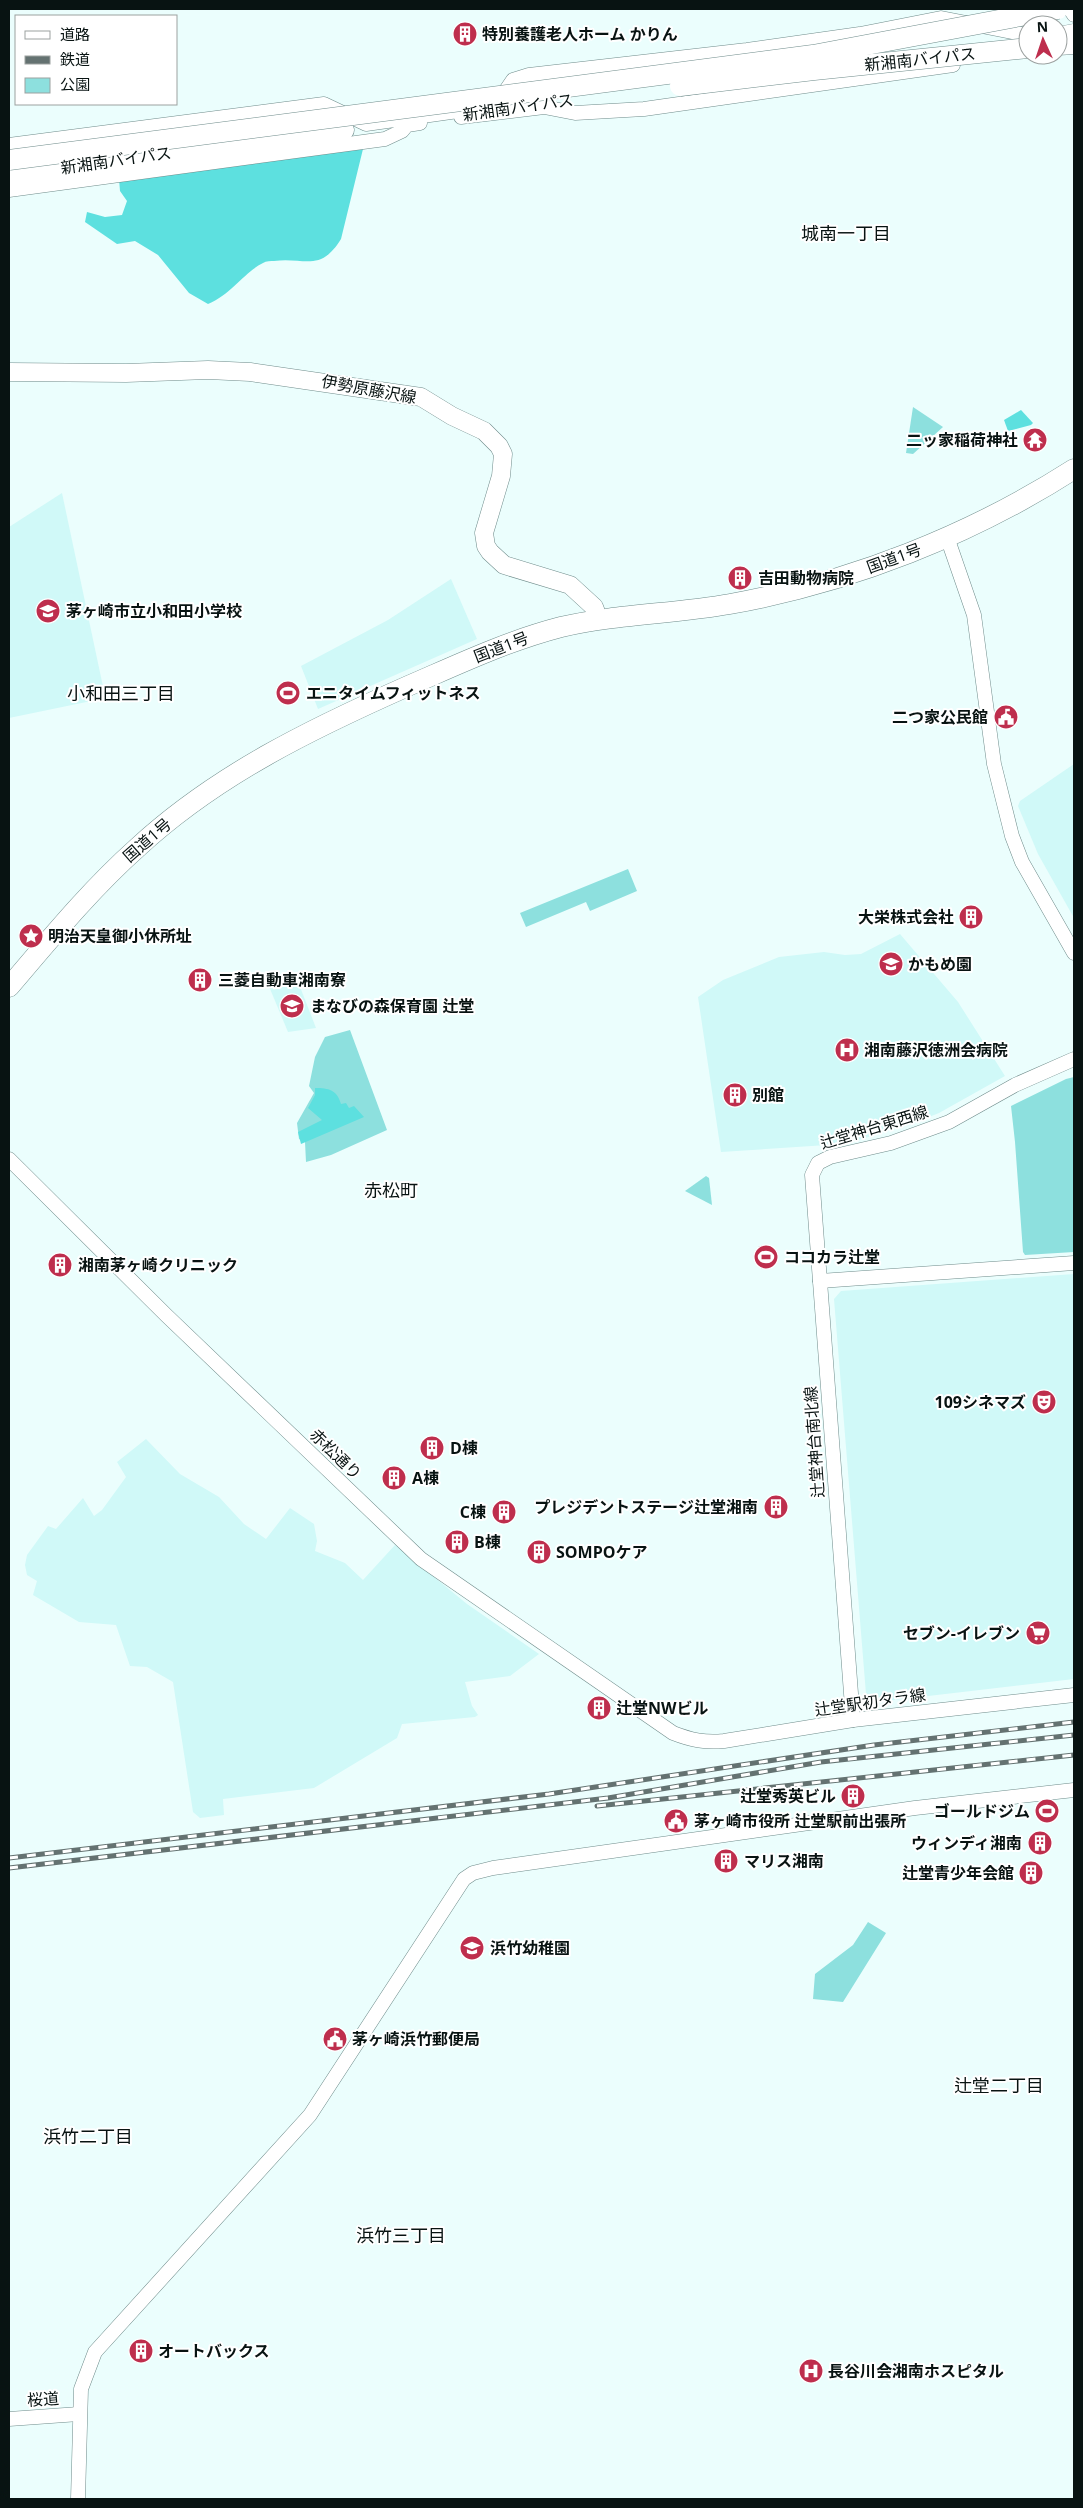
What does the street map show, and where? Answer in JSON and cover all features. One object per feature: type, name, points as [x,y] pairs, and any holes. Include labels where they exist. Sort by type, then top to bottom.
[{"type":"highway","name":"新湘南バイパス","points":[[9,160],[813,55],[1058,9]]},
{"type":"highway","name":"新湘南バイパス","points":[[9,175],[578,99],[814,70],[1018,49]]},
{"type":"highway","name":"国道1号","points":[[9,986],[93,891],[139,846],[194,801],[254,762],[320,725],[499,645],[565,626],[599,620],[709,607],[791,591],[885,562],[947,537],[1012,506],[1074,469]]},
{"type":"main road","name":"伊勢原藤沢線","points":[[9,372],[126,373],[208,370],[250,372],[422,397],[452,416],[484,431],[503,454],[501,476],[484,533],[486,546],[490,552],[504,565],[570,585],[594,607],[599,620]]},
{"type":"street","points":[[1070,9],[1074,15]]},
{"type":"street","points":[[9,145],[324,104],[366,124],[495,106],[513,80],[529,75],[747,50],[860,34],[941,18],[1018,33]]},
{"type":"street","points":[[9,190],[357,143],[394,136],[407,125],[461,117],[544,107],[575,113],[644,109],[1011,57],[1018,51]]},
{"type":"street","points":[[356,119],[357,143]]},
{"type":"street","points":[[947,537],[974,615],[994,764],[1012,836],[1022,862],[1074,953]]},
{"type":"street","name":"辻堂神台東西線","points":[[818,1163],[830,1157],[891,1143],[949,1122],[1015,1085],[1074,1059]]},
{"type":"street","name":"赤松通り","points":[[9,1159],[166,1314],[421,1559],[673,1733]]},
{"type":"street","name":"辻堂神台南北線","points":[[818,1163],[812,1175],[853,1720]]},
{"type":"street","points":[[820,1281],[1074,1263]]},
{"type":"street","name":"辻堂駅初タラ線","points":[[673,1733],[690,1740],[706,1742],[724,1741],[853,1720],[1074,1694]]},
{"type":"street","points":[[78,2499],[79,2414],[85,2375],[99,2346],[310,2115],[464,1879],[478,1871],[493,1868],[915,1808],[1074,1790]]},
{"type":"street","name":"桜道","points":[[9,2419],[79,2414]]},
{"type":"shaded area","points":[[357,147],[363,149],[341,239],[333,250],[319,260],[264,262],[249,272],[224,294],[208,304],[189,293],[158,255],[135,241],[117,244],[85,222],[87,212],[105,217],[122,215],[127,201],[120,191],[119,179]]},
{"type":"shaded area","points":[[1021,410],[1033,423],[1008,431],[1004,420]]},
{"type":"shaded area","name":"茅ヶ崎市立小和田小学校","points":[[62,493],[105,696],[101,699],[9,718],[9,527]]},
{"type":"shaded area","points":[[451,579],[477,639],[318,709],[301,666],[388,620]]},
{"type":"shaded area","points":[[1074,764],[1074,918],[1038,854],[1018,806],[1020,801]]},
{"type":"shaded area","name":"湘南藤沢徳洲会病院","points":[[900,934],[958,1002],[1005,1076],[939,1113],[909,1125],[858,1140],[827,1145],[721,1152],[698,997],[723,980],[779,957],[824,952],[845,955],[861,954]]},
{"type":"shaded area","name":"まなびの森保育園 辻堂","points":[[295,974],[316,1028],[288,1032],[268,984]]},
{"type":"shaded area","points":[[315,1088],[332,1091],[341,1104],[346,1103],[349,1108],[354,1106],[364,1117],[301,1144],[298,1132],[322,1120],[308,1108],[315,1095]]},
{"type":"shaded area","points":[[1074,1274],[1074,1679],[877,1702],[866,1694],[834,1299],[841,1291]]},
{"type":"shaded area","points":[[146,1439],[180,1474],[219,1497],[244,1524],[266,1539],[290,1508],[314,1524],[317,1541],[315,1551],[345,1563],[363,1580],[395,1545],[467,1604],[539,1654],[510,1676],[465,1682],[472,1706],[478,1715],[475,1717],[402,1724],[397,1738],[314,1788],[223,1799],[224,1815],[200,1818],[193,1812],[173,1682],[147,1667],[130,1666],[116,1625],[79,1622],[33,1595],[37,1581],[27,1575],[25,1565],[27,1555],[48,1526],[56,1529],[83,1498],[94,1516],[102,1510],[126,1477],[117,1462]]},
{"type":"green space","points":[[913,407],[943,427],[913,454],[906,453]]},
{"type":"green space","points":[[628,869],[637,891],[590,911],[586,902],[526,927],[520,913]]},
{"type":"green space","points":[[350,1030],[387,1130],[331,1155],[306,1162],[305,1142],[299,1139],[297,1123],[314,1093],[309,1086],[315,1057],[325,1037]]},
{"type":"green space","points":[[1074,1077],[1074,1252],[1025,1255],[1023,1252],[1011,1106],[1066,1079]]},
{"type":"green space","points":[[706,1176],[709,1178],[712,1205],[685,1191]]},
{"type":"green space","points":[[868,1922],[886,1933],[843,2002],[813,1999],[815,1974],[853,1945]]},
{"type":"railway","points":[[9,1858],[549,1794],[874,1745],[1074,1722]]},
{"type":"railway","points":[[9,1868],[608,1798],[821,1762],[1074,1735]]},
{"type":"railway","points":[[597,1806],[1074,1755]]},
{"type":"place","name":"特別養護老人ホーム かりん","points":[[465,34]]},
{"type":"place","name":"二ッ家稲荷神社","points":[[1035,440]]},
{"type":"place","name":"吉田動物病院","points":[[740,578]]},
{"type":"place","name":"茅ヶ崎市立小和田小学校","points":[[48,611]]},
{"type":"place","name":"エニタイムフィットネス","points":[[288,693]]},
{"type":"place","name":"二つ家公民館","points":[[1006,717]]},
{"type":"place","name":"大栄株式会社","points":[[971,917]]},
{"type":"place","name":"明治天皇御小休所址","points":[[31,936]]},
{"type":"place","name":"かもめ園","points":[[891,964]]},
{"type":"place","name":"三菱自動車湘南寮","points":[[200,980]]},
{"type":"place","name":"まなびの森保育園 辻堂","points":[[292,1006]]},
{"type":"place","name":"湘南藤沢徳洲会病院","points":[[847,1050]]},
{"type":"place","name":"別館","points":[[735,1095]]},
{"type":"place","name":"ココカラ辻堂","points":[[766,1257]]},
{"type":"place","name":"湘南茅ヶ崎クリニック","points":[[60,1265]]},
{"type":"place","name":"109シネマズ","points":[[1044,1402]]},
{"type":"place","name":"D棟","points":[[432,1448]]},
{"type":"place","name":"A棟","points":[[394,1478]]},
{"type":"place","name":"プレジデントステージ辻堂湘南","points":[[776,1507]]},
{"type":"place","name":"C棟","points":[[504,1512]]},
{"type":"place","name":"B棟","points":[[457,1542]]},
{"type":"place","name":"SOMPOケア","points":[[539,1552]]},
{"type":"place","name":"セブン-イレブン","points":[[1038,1633]]},
{"type":"place","name":"辻堂NWビル","points":[[599,1708]]},
{"type":"place","name":"辻堂秀英ビル","points":[[853,1796]]},
{"type":"place","name":"ゴールドジム","points":[[1047,1811]]},
{"type":"place","name":"茅ヶ崎市役所 辻堂駅前出張所","points":[[676,1821]]},
{"type":"place","name":"ウィンディ湘南","points":[[1040,1843]]},
{"type":"place","name":"マリス湘南","points":[[726,1861]]},
{"type":"place","name":"辻堂青少年会館","points":[[1031,1873]]},
{"type":"place","name":"浜竹幼稚園","points":[[472,1948]]},
{"type":"place","name":"茅ヶ崎浜竹郵便局","points":[[335,2039]]},
{"type":"place","name":"オートバックス","points":[[141,2351]]},
{"type":"place","name":"長谷川会湘南ホスピタル","points":[[811,2371]]},
{"type":"district","name":"城南一丁目","points":[[846,233]]},
{"type":"district","name":"小和田三丁目","points":[[121,693]]},
{"type":"district","name":"赤松町","points":[[391,1190]]},
{"type":"district","name":"辻堂二丁目","points":[[999,2085]]},
{"type":"district","name":"浜竹二丁目","points":[[88,2136]]},
{"type":"district","name":"浜竹三丁目","points":[[401,2235]]}]
